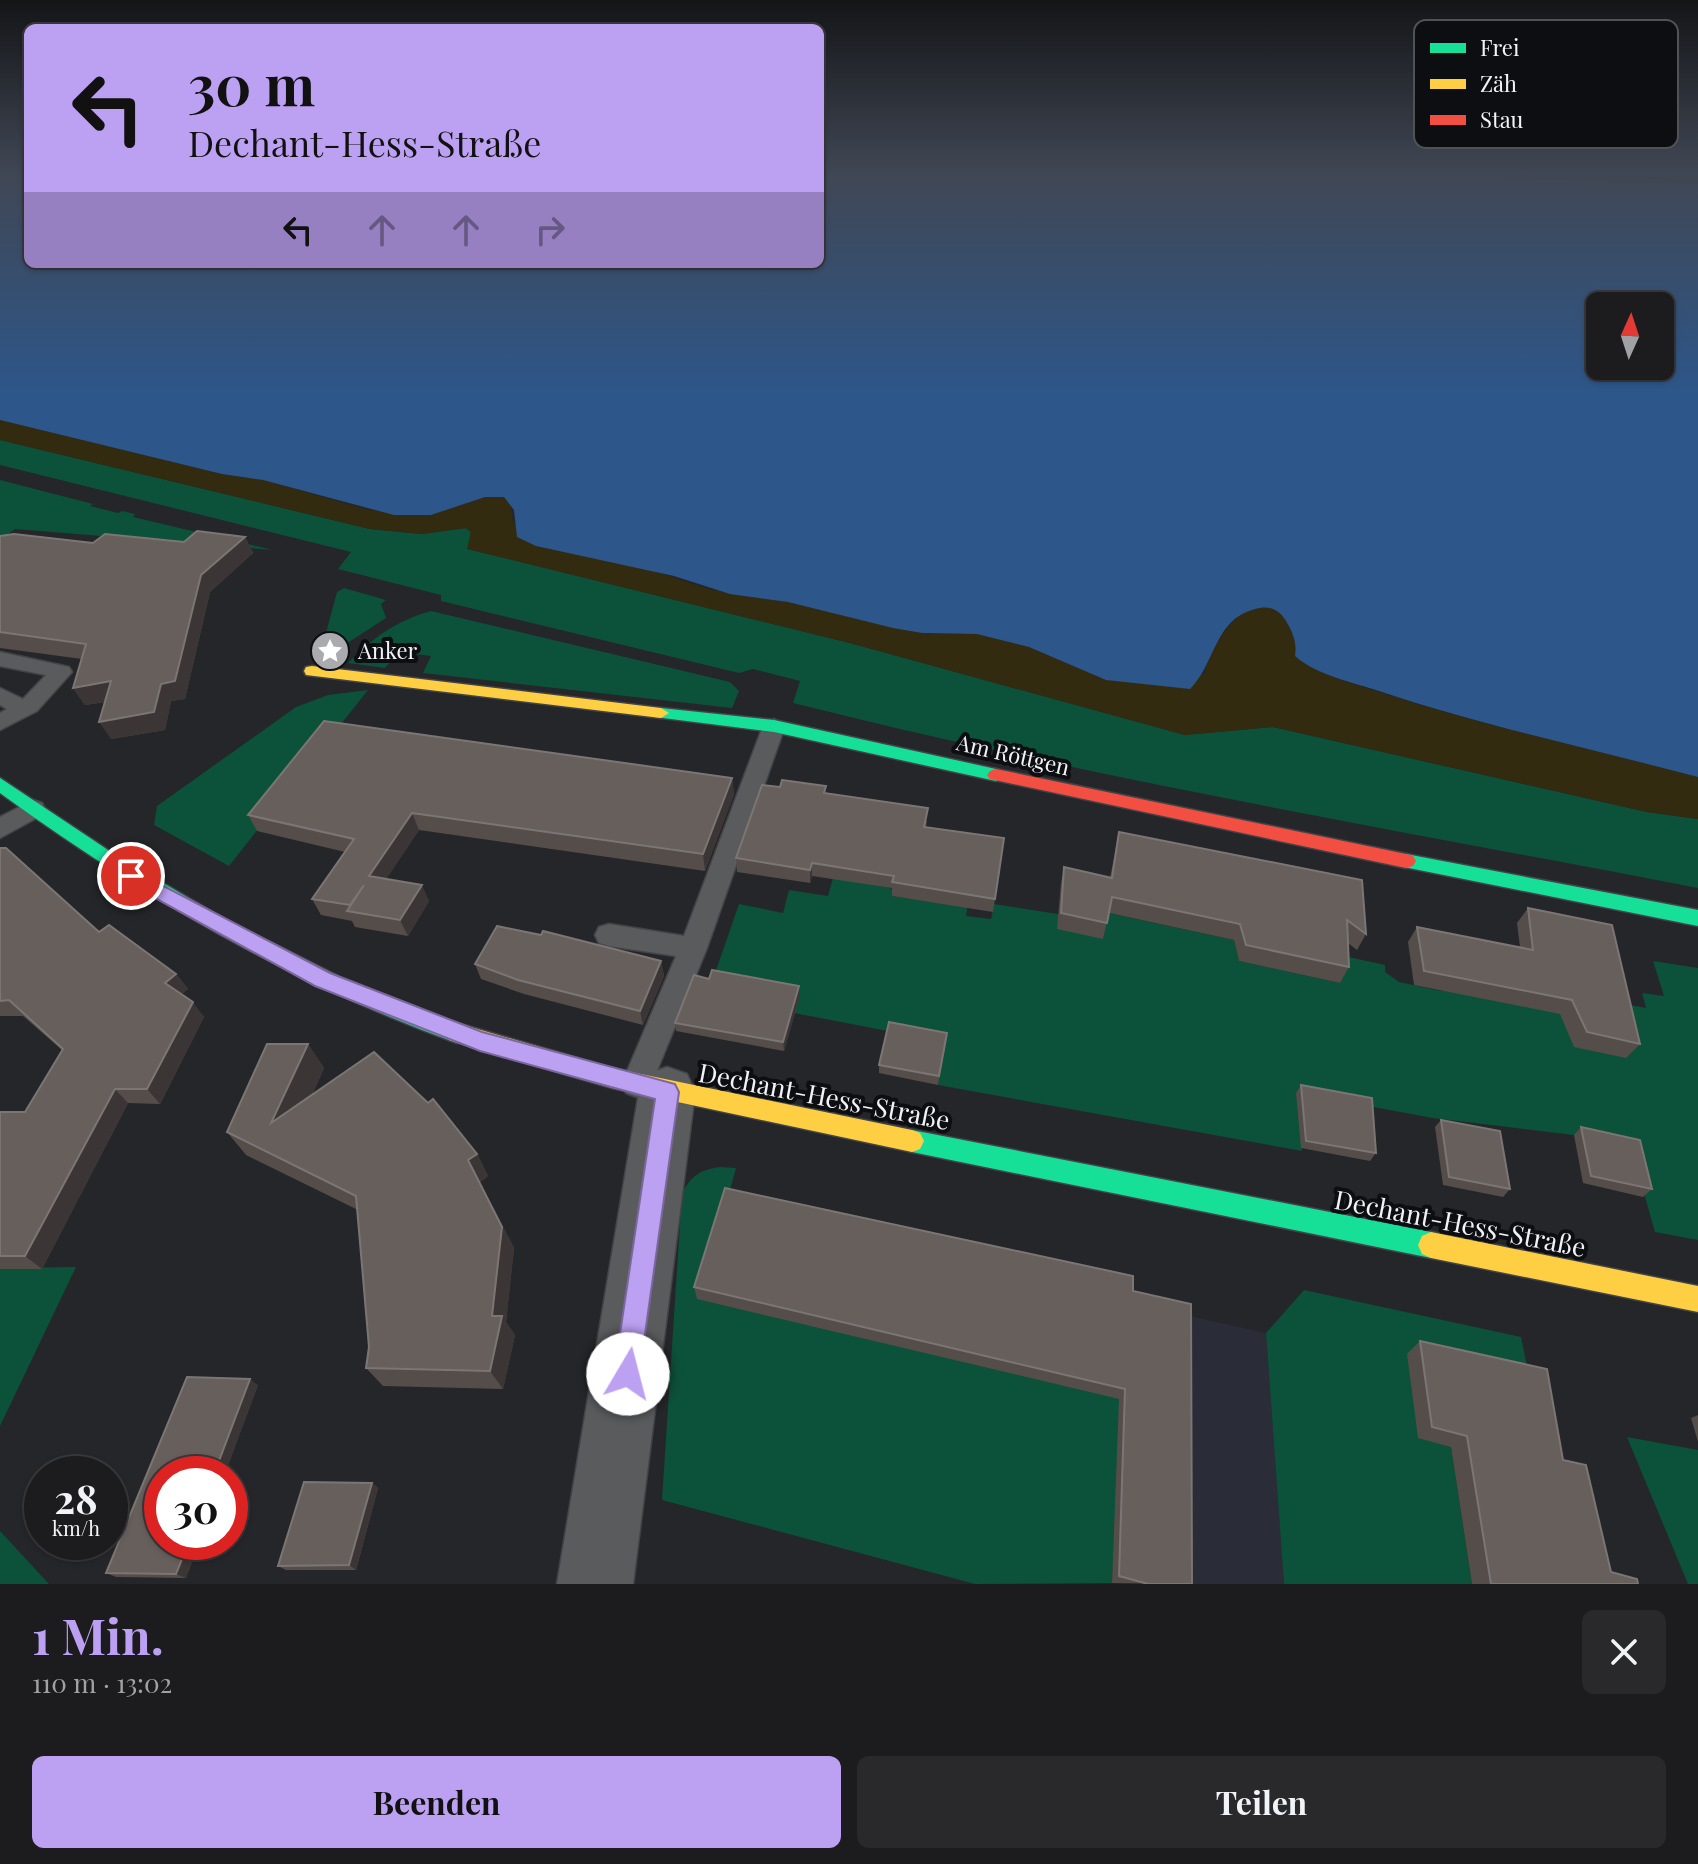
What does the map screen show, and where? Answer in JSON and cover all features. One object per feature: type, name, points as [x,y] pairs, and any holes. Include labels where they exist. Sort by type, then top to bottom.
[{"type":"street","name":"Am Röttgen","points":[[312,671],[774,726],[1239,829],[1698,918]]},
{"type":"street","name":"Dechant-Hess-Straße","points":[[0,784],[82,846],[155,891],[322,979],[480,1041],[652,1088],[1698,1299]]},
{"type":"street","points":[[595,1584],[652,1088]]},
{"type":"lane","points":[[0,659],[61,672],[24,709],[0,723]]},
{"type":"lane","points":[[0,695],[24,709]]},
{"type":"lane","points":[[652,1088],[693,948],[774,726]]},
{"type":"lane","points":[[0,829],[33,809]]},
{"type":"lane","points":[[609,935],[693,948]]},
{"type":"shaded area","points":[[1184,1315],[1266,1333],[1284,1584],[1184,1584]]},
{"type":"green space","points":[[0,440],[370,529],[422,534],[466,528],[471,532],[468,549],[850,643],[1185,735],[1273,727],[1647,812],[1698,819],[1698,888],[1131,779],[793,703],[800,681],[753,669],[739,673],[441,601],[441,595],[338,569],[351,552],[0,465]]},
{"type":"green space","points":[[0,480],[93,504],[90,506],[135,514],[133,517],[273,550],[15,529],[0,540]]},
{"type":"green space","points":[[344,588],[386,600],[381,604],[386,618],[343,646],[323,644],[337,592]]},
{"type":"green space","points":[[431,611],[730,682],[739,691],[732,708],[423,673],[431,656],[399,652],[385,668],[348,663],[386,631],[407,619]]},
{"type":"green space","points":[[368,690],[229,866],[154,825],[157,806],[296,707],[328,695]]},
{"type":"green space","points":[[835,871],[893,889],[892,896],[933,902],[972,876],[966,916],[991,919],[994,904],[1058,914],[1108,913],[1234,940],[1239,961],[1340,983],[1339,955],[1385,965],[1385,972],[1399,982],[1441,991],[1447,988],[1595,998],[1646,1008],[1642,993],[1664,996],[1653,961],[1698,968],[1698,1240],[1655,1232],[1631,1148],[1573,1135],[1433,1118],[1297,1093],[1302,1151],[938,1085],[945,1042],[794,1013],[713,979],[739,904],[783,913],[789,890],[828,896]]},
{"type":"green space","points":[[720,1167],[736,1168],[727,1201],[1124,1400],[1112,1583],[975,1584],[662,1500],[682,1193],[697,1174]]},
{"type":"green space","points":[[76,1267],[0,1426],[0,1268]]},
{"type":"green space","points":[[1304,1290],[1521,1337],[1530,1381],[1407,1354],[1451,1447],[1472,1584],[1284,1584],[1266,1333]]},
{"type":"green space","points":[[1627,1437],[1698,1450],[1698,1584],[1688,1584]]},
{"type":"green space","points":[[0,1531],[49,1584],[0,1584]]},
{"type":"sand","points":[[0,420],[222,474],[263,480],[368,510],[431,515],[485,497],[504,497],[511,502],[513,523],[708,589],[788,602],[922,633],[977,634],[1029,647],[1106,680],[1205,674],[1225,631],[1236,618],[1262,605],[1274,609],[1286,621],[1294,638],[1295,656],[1335,678],[1458,716],[1698,777],[1698,819],[1647,812],[1273,727],[1185,735],[850,643],[467,549],[471,532],[465,528],[422,534],[370,529],[0,440]]},
{"type":"water","points":[[0,247],[24,247],[24,268],[824,268],[824,247],[1698,247],[1698,777],[1458,715],[1324,673],[1295,656],[1295,642],[1284,617],[1268,608],[1245,613],[1233,620],[1190,689],[1106,680],[1029,647],[977,634],[922,633],[893,628],[788,602],[730,594],[674,576],[536,546],[517,537],[514,510],[504,497],[485,497],[431,515],[394,515],[263,480],[222,474],[0,420]]},
{"type":"building","points":[[197,531],[245,537],[201,575],[175,681],[161,684],[154,712],[99,722],[111,681],[73,688],[86,644],[0,632],[0,536],[14,534],[93,543],[105,534],[184,542]]},
{"type":"building","points":[[324,721],[732,778],[703,854],[412,813],[369,876],[422,885],[400,920],[347,911],[364,885],[350,905],[312,899],[354,839],[248,815]]},
{"type":"building","points":[[782,780],[826,786],[824,793],[928,808],[924,827],[1004,838],[995,899],[892,882],[894,876],[812,863],[810,870],[736,858],[762,785],[780,787]]},
{"type":"building","points":[[1119,832],[1362,880],[1366,934],[1347,920],[1349,967],[1246,945],[1240,924],[1112,897],[1107,923],[1061,913],[1064,867],[1112,878]]},
{"type":"building","points":[[0,848],[6,848],[99,932],[109,925],[176,974],[165,983],[193,1002],[147,1089],[115,1089],[25,1256],[0,1256],[0,1112],[25,1112],[63,1049],[9,1000],[0,1001]]},
{"type":"building","points":[[1528,908],[1612,925],[1640,1044],[1587,1032],[1572,1000],[1424,971],[1417,927],[1533,950]]},
{"type":"building","points":[[497,926],[541,935],[543,931],[661,961],[640,1011],[518,980],[475,964]]},
{"type":"building","points":[[712,970],[799,986],[783,1042],[675,1023],[694,975],[709,979]]},
{"type":"building","points":[[889,1022],[947,1033],[939,1076],[879,1065]]},
{"type":"building","points":[[267,1044],[308,1044],[271,1123],[374,1052],[428,1103],[433,1099],[477,1154],[468,1160],[502,1227],[492,1316],[502,1316],[490,1371],[366,1368],[369,1347],[356,1196],[227,1132]]},
{"type":"building","points":[[1301,1085],[1372,1098],[1376,1153],[1306,1141]]},
{"type":"building","points":[[1441,1120],[1500,1131],[1510,1189],[1449,1177]]},
{"type":"building","points":[[1581,1127],[1640,1140],[1652,1189],[1591,1176]]},
{"type":"building","points":[[725,1188],[1133,1276],[1133,1291],[1191,1304],[1192,1584],[1148,1584],[1119,1576],[1125,1389],[694,1287]]},
{"type":"building","points":[[1420,1341],[1547,1369],[1563,1460],[1586,1465],[1611,1572],[1637,1579],[1638,1584],[1491,1584],[1467,1436],[1432,1427]]},
{"type":"building","points":[[187,1377],[250,1379],[221,1456],[154,1456]]},
{"type":"building","points":[[144,1481],[144,1560],[182,1560],[176,1574],[106,1573],[111,1560],[128,1560],[128,1520]]},
{"type":"building","points":[[304,1482],[372,1483],[349,1565],[278,1566]]},
{"type":"traffic: fast","points":[[661,713],[774,726],[996,775]]},
{"type":"traffic: fast","points":[[0,784],[107,859],[219,926],[335,985],[457,1033]]},
{"type":"traffic: fast","points":[[1406,861],[1698,918]]},
{"type":"traffic: fast","points":[[912,1141],[1431,1245]]},
{"type":"traffic: slow","points":[[312,671],[661,713]]},
{"type":"traffic: slow","points":[[457,1033],[612,1078],[912,1141]]},
{"type":"traffic: slow","points":[[1431,1245],[1698,1299]]},
{"type":"traffic: jam","points":[[996,775],[1406,861]]},
{"type":"place","name":"Anker","points":[[330,651]]},
{"type":"route","points":[[131,876],[322,979],[480,1041],[667,1092],[628,1374]]}]
